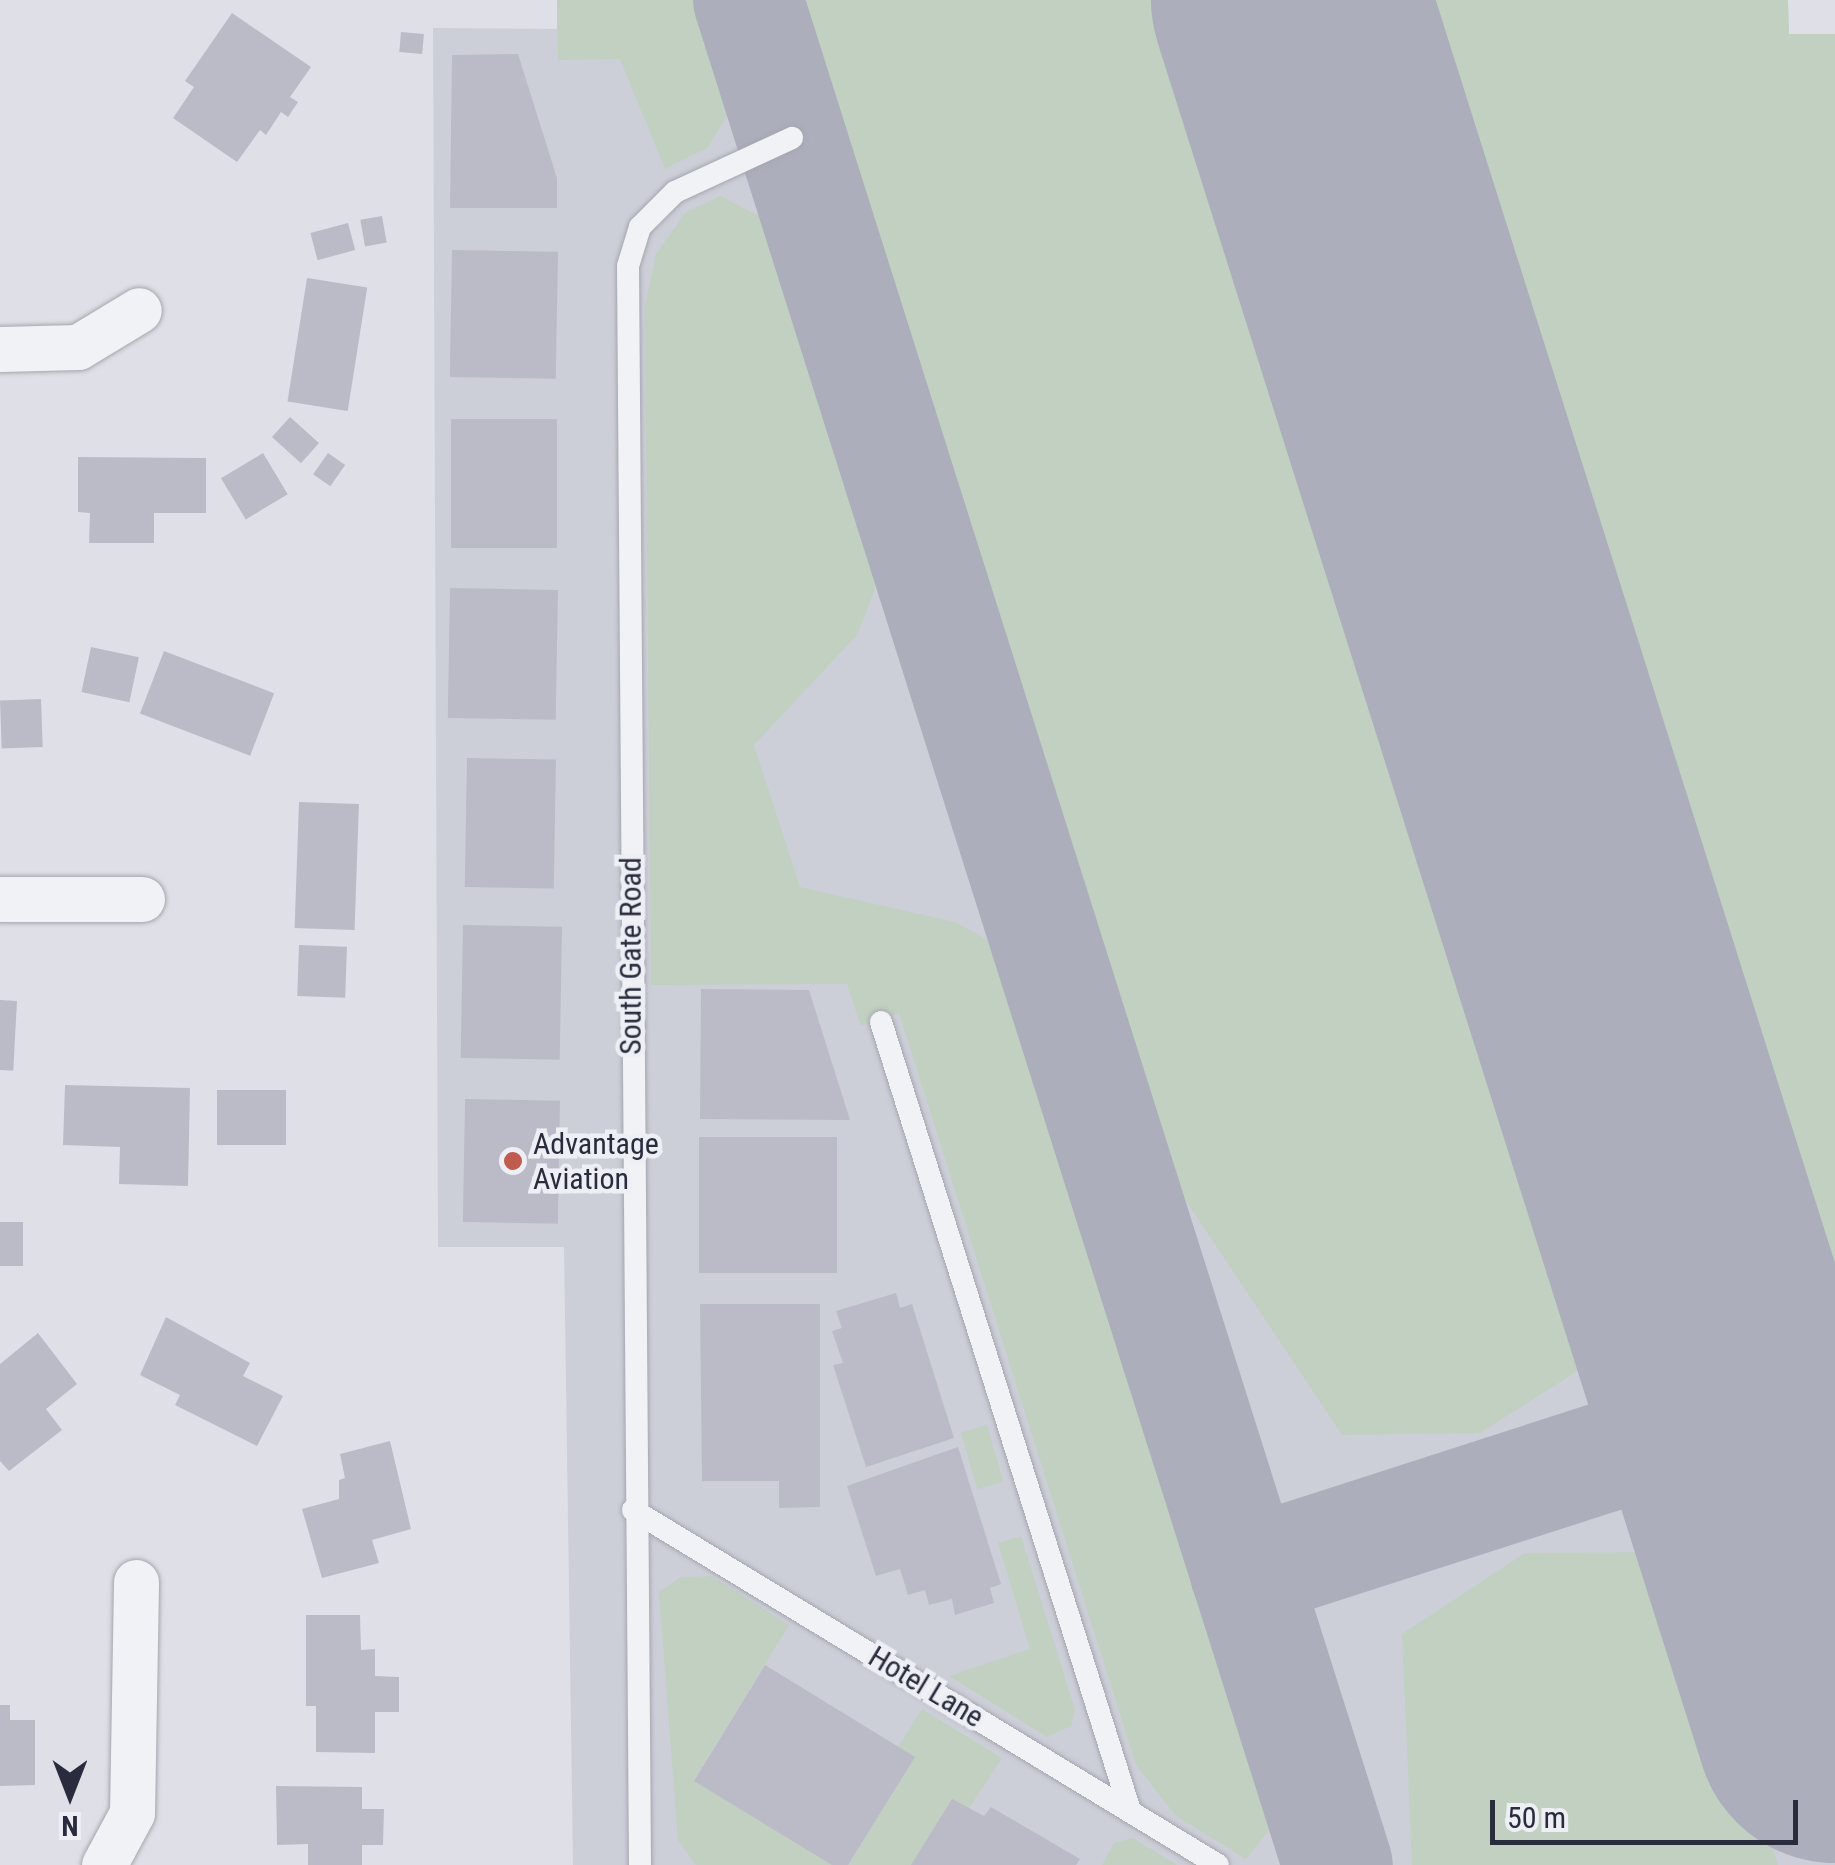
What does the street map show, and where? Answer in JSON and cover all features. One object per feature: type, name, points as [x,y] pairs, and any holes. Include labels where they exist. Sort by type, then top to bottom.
[{"type":"street","points":[[0,349],[78,347],[138,310]]},
{"type":"street","points":[[0,899],[142,899]]},
{"type":"street","points":[[104,1865],[132,1814],[136,1582]]},
{"type":"lane","name":"South Gate Road","points":[[644,1862],[633,1510],[628,266],[640,227],[675,192],[792,138]]},
{"type":"lane","points":[[881,1022],[1130,1812]]},
{"type":"lane","name":"Hotel Lane","points":[[633,1510],[1218,1865]]},
{"type":"shaded area","points":[[557,0],[1788,0],[1789,34],[1835,34],[1835,1865],[573,1865],[564,1247],[438,1247],[433,28],[557,29]]},
{"type":"green space","points":[[557,0],[705,0],[738,98],[707,148],[665,169],[620,59],[558,60]]},
{"type":"green space","points":[[798,0],[1187,0],[1609,1331],[1601,1356],[1480,1433],[1342,1435],[1174,1183]]},
{"type":"green space","points":[[1386,0],[1788,0],[1789,34],[1835,34],[1835,1305],[1810,1286],[1778,1241]]},
{"type":"green space","points":[[720,196],[769,221],[873,547],[875,589],[857,635],[754,745],[800,887],[955,922],[986,939],[1011,974],[1274,1824],[1246,1859],[1176,1816],[1136,1765],[899,1013],[861,1026],[847,984],[651,985],[645,306],[656,254],[685,213]]},
{"type":"green space","points":[[987,1425],[1003,1482],[977,1489],[961,1432]]},
{"type":"green space","points":[[1021,1536],[1075,1710],[1071,1726],[1047,1737],[949,1676],[1030,1649],[998,1543]]},
{"type":"green space","points":[[1668,1552],[1682,1561],[1778,1865],[1412,1865],[1402,1634],[1525,1553]]},
{"type":"green space","points":[[711,1576],[789,1625],[694,1780],[832,1865],[696,1865],[678,1840],[659,1592],[681,1577]]},
{"type":"green space","points":[[922,1709],[1002,1758],[969,1808],[952,1800],[911,1865],[848,1865],[915,1757],[898,1747]]},
{"type":"green space","points":[[1133,1838],[1177,1865],[1102,1865],[1114,1843]]},
{"type":"building","points":[[232,13],[311,67],[290,97],[298,102],[288,117],[281,112],[266,135],[260,130],[237,162],[173,118],[194,87],[185,81]]},
{"type":"building","points":[[401,32],[424,34],[422,54],[399,52]]},
{"type":"building","points":[[518,54],[557,178],[557,208],[450,208],[452,55]]},
{"type":"building","points":[[382,216],[387,243],[365,246],[360,220]]},
{"type":"building","points":[[348,223],[355,250],[318,260],[310,233]]},
{"type":"building","points":[[452,250],[558,252],[556,379],[450,377]]},
{"type":"building","points":[[307,278],[367,288],[348,411],[287,401]]},
{"type":"building","points":[[290,417],[319,443],[301,463],[272,437]]},
{"type":"building","points":[[451,419],[557,419],[557,548],[451,548]]},
{"type":"building","points":[[263,453],[288,494],[246,519],[221,478]]},
{"type":"building","points":[[328,453],[345,465],[330,486],[313,474]]},
{"type":"building","points":[[78,457],[206,458],[206,513],[154,513],[154,543],[89,543],[90,513],[78,512]]},
{"type":"building","points":[[450,588],[558,590],[556,720],[448,718]]},
{"type":"building","points":[[91,647],[139,657],[129,702],[81,692]]},
{"type":"building","points":[[164,651],[274,693],[250,756],[140,714]]},
{"type":"building","points":[[41,699],[43,747],[2,748],[0,700]]},
{"type":"building","points":[[467,758],[556,760],[554,889],[465,887]]},
{"type":"building","points":[[299,802],[359,804],[355,930],[295,928]]},
{"type":"building","points":[[463,925],[562,927],[560,1060],[461,1058]]},
{"type":"building","points":[[299,945],[347,947],[345,998],[297,996]]},
{"type":"building","points":[[701,989],[809,990],[850,1120],[700,1119]]},
{"type":"building","points":[[0,1000],[17,1001],[13,1071],[0,1070]]},
{"type":"building","points":[[65,1085],[190,1088],[188,1186],[119,1184],[120,1147],[63,1145]]},
{"type":"building","points":[[217,1090],[286,1090],[286,1145],[217,1145]]},
{"type":"building","name":"Advantage Aviation","points":[[465,1099],[560,1101],[558,1224],[463,1222]]},
{"type":"building","points":[[699,1137],[837,1137],[837,1273],[699,1273]]},
{"type":"building","points":[[0,1222],[23,1222],[23,1266],[0,1266]]},
{"type":"building","points":[[896,1293],[900,1308],[912,1304],[954,1438],[866,1467],[833,1365],[843,1363],[832,1331],[842,1328],[836,1311]]},
{"type":"building","points":[[700,1304],[820,1304],[820,1507],[779,1508],[779,1481],[702,1481]]},
{"type":"building","points":[[166,1317],[250,1363],[243,1376],[283,1396],[257,1446],[175,1405],[180,1395],[140,1375]]},
{"type":"building","points":[[38,1333],[77,1384],[46,1409],[62,1430],[9,1471],[0,1461],[0,1364]]},
{"type":"building","points":[[390,1441],[411,1529],[372,1540],[379,1563],[322,1578],[302,1509],[339,1499],[339,1480],[345,1478],[340,1454]]},
{"type":"building","points":[[958,1447],[1001,1584],[990,1588],[994,1603],[955,1615],[952,1599],[929,1605],[925,1590],[908,1595],[900,1569],[876,1576],[847,1486]]},
{"type":"building","points":[[306,1615],[360,1615],[361,1650],[375,1649],[375,1676],[399,1677],[399,1712],[375,1712],[375,1753],[316,1752],[316,1706],[306,1706]]},
{"type":"building","points":[[765,1665],[915,1757],[848,1865],[832,1865],[694,1781]]},
{"type":"building","points":[[0,1705],[10,1705],[10,1720],[35,1720],[35,1785],[0,1786]]},
{"type":"building","points":[[276,1786],[362,1787],[362,1809],[384,1809],[383,1845],[362,1845],[362,1865],[308,1865],[308,1844],[277,1845]]},
{"type":"building","points":[[952,1799],[984,1816],[991,1807],[1080,1859],[1076,1865],[911,1865]]},
{"type":"taxiway","points":[[748,0],[1338,1865]]},
{"type":"taxiway","points":[[1245,1573],[1835,1383]]},
{"type":"runway","points":[[1290,0],[1835,1724]]},
{"type":"place","name":"Advantage Aviation","points":[[513,1161]]}]
